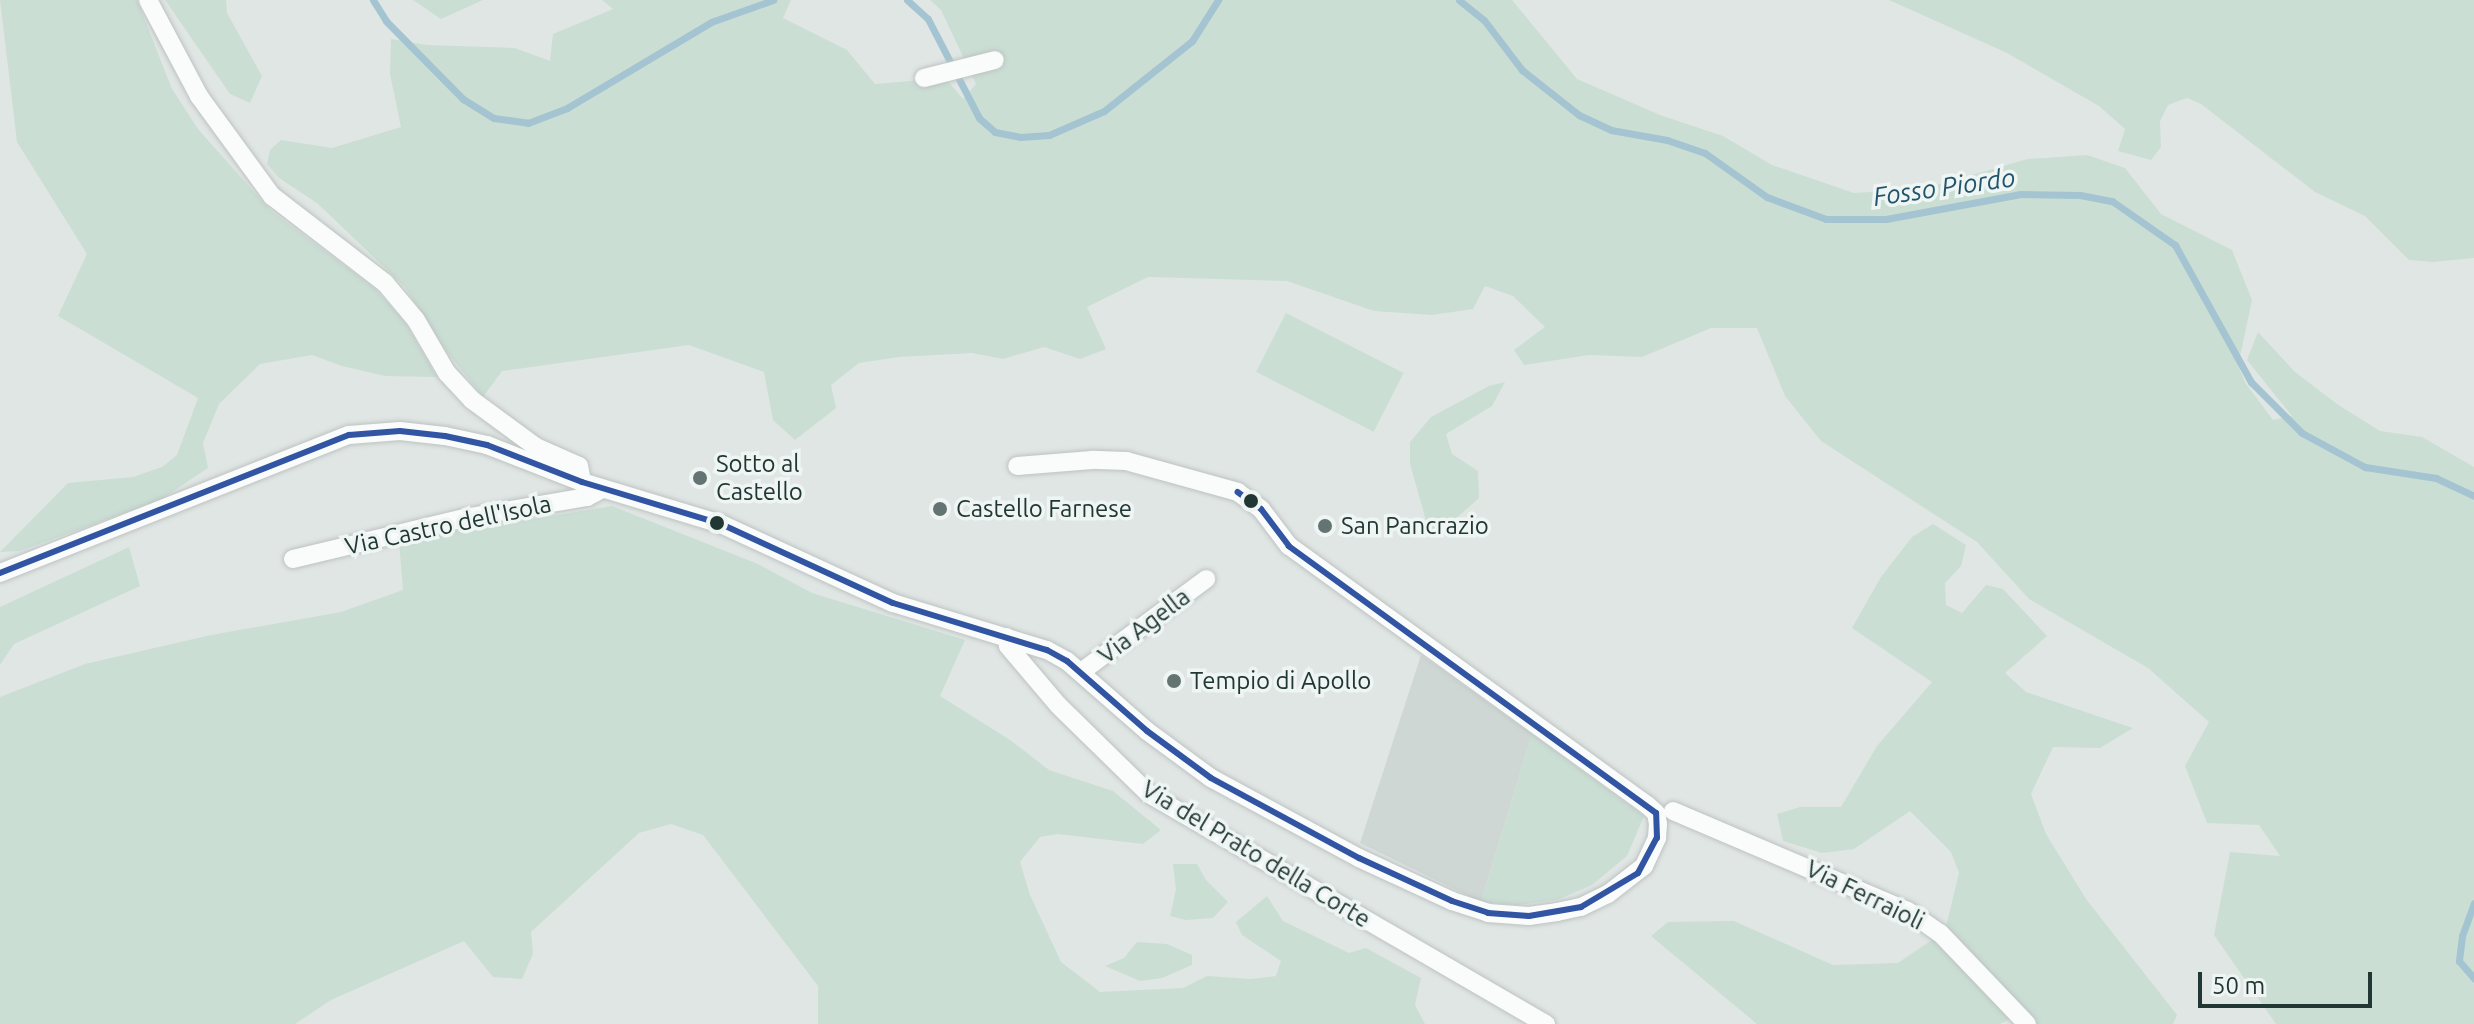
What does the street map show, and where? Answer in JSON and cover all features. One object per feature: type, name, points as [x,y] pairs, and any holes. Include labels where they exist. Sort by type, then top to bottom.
[{"type":"street","points":[[148,0],[199,96],[272,196],[385,283],[416,320],[447,373],[472,400],[536,447],[579,466],[582,482]]},
{"type":"street","points":[[930,77],[995,60]]},
{"type":"street","points":[[0,573],[349,435],[400,431],[445,436],[487,445],[602,489],[721,524],[893,603],[1047,650],[1081,672],[1147,731],[1211,778],[1359,858],[1415,885],[1488,913],[1529,916],[1581,907],[1608,894],[1644,866],[1657,838],[1656,813],[1289,546],[1261,509],[1238,492],[1126,461],[1092,460],[1017,466]]},
{"type":"street","name":"Via Castro dell'Isola","points":[[293,559],[464,518],[587,497],[602,489]]},
{"type":"street","name":"Via Agella","points":[[1081,672],[1206,579]]},
{"type":"street","name":"Via del Prato della Corte","points":[[1006,637],[1008,646],[1058,705],[1149,794],[1546,1024]]},
{"type":"street","name":"Via Ferraioli","points":[[1673,811],[1908,911],[1940,933],[2027,1024]]},
{"type":"shaded area","points":[[1421,655],[1532,734],[1481,902],[1360,843]]},
{"type":"green space","points":[[0,0],[137,0],[172,89],[198,129],[270,210],[374,288],[404,321],[437,377],[385,376],[312,355],[260,364],[219,404],[203,443],[208,468],[160,500],[20,551],[0,552],[68,483],[133,477],[162,467],[177,455],[198,398],[58,316],[87,254],[17,142]]},
{"type":"green space","points":[[165,0],[226,0],[227,13],[262,76],[250,103],[230,94]]},
{"type":"green space","points":[[413,0],[483,0],[441,19]]},
{"type":"green space","points":[[602,0],[791,0],[783,18],[847,50],[875,84],[945,78],[963,99],[976,84],[941,10],[930,0],[1512,0],[1577,79],[1660,115],[1723,136],[1772,165],[1854,193],[1923,189],[2028,159],[2087,155],[2125,168],[2161,214],[2232,250],[2252,300],[2238,366],[2246,384],[2273,420],[2292,416],[2247,360],[2258,332],[2295,372],[2380,431],[2422,437],[2474,467],[2474,1024],[2276,1024],[2214,935],[2230,852],[2280,856],[2259,825],[2207,823],[2185,766],[2209,722],[2148,668],[2029,599],[1977,542],[1821,441],[1785,396],[1757,328],[1711,328],[1642,357],[1589,355],[1524,365],[1514,350],[1545,327],[1513,296],[1485,286],[1473,309],[1432,315],[1374,311],[1287,281],[1148,277],[1087,307],[1106,349],[1080,359],[1044,347],[1003,359],[972,353],[899,357],[859,363],[831,385],[836,408],[795,440],[773,420],[764,372],[689,345],[502,371],[483,397],[447,352],[405,287],[317,203],[279,178],[267,164],[270,150],[281,140],[332,148],[401,127],[390,74],[391,39],[427,45],[515,48],[550,61],[553,34],[613,9]]},
{"type":"green space","points":[[1889,0],[2474,0],[2474,258],[2433,262],[2409,260],[2365,216],[2315,192],[2201,104],[2187,98],[2168,105],[2160,121],[2161,147],[2151,160],[2118,151],[2125,129],[2099,106],[2007,53]]},
{"type":"green space","points":[[1286,313],[1404,373],[1374,432],[1256,372]]},
{"type":"green space","points":[[1505,382],[1492,406],[1446,434],[1452,454],[1478,471],[1479,498],[1451,523],[1429,531],[1410,464],[1410,442],[1431,417],[1489,386]]},
{"type":"green space","points":[[612,506],[758,564],[812,593],[965,640],[940,696],[1010,740],[1049,770],[1113,791],[1161,830],[1143,844],[1058,834],[1040,837],[1020,862],[1030,895],[1061,962],[1100,992],[1183,988],[1207,976],[1251,979],[1276,976],[1281,961],[1242,935],[1236,922],[1267,896],[1283,921],[1349,953],[1366,948],[1421,978],[1415,1005],[1425,1024],[818,1024],[818,986],[703,835],[671,824],[639,833],[531,932],[533,954],[522,979],[493,977],[464,941],[331,1000],[295,1024],[0,1024],[0,697],[85,664],[211,635],[341,612],[403,590],[399,541]]},
{"type":"green space","points":[[1933,524],[1966,545],[1961,566],[1945,583],[1946,605],[1962,613],[1986,585],[2003,589],[2047,636],[2005,673],[2026,692],[2133,728],[2100,748],[2053,747],[2031,794],[2046,834],[2086,899],[2177,1015],[2173,1024],[2024,1024],[2014,1017],[2000,1024],[1757,1024],[1651,936],[1668,922],[1734,921],[1833,965],[1898,963],[1945,931],[1959,873],[1951,852],[1910,811],[1854,849],[1822,853],[1783,841],[1777,814],[1800,807],[1841,807],[1877,746],[1932,682],[1852,628],[1881,577],[1912,537]]},
{"type":"green space","points":[[129,547],[140,586],[14,644],[0,665],[0,607]]},
{"type":"green space","points":[[1532,734],[1644,816],[1627,856],[1592,885],[1557,900],[1519,905],[1481,902]]},
{"type":"green space","points":[[1173,864],[1197,864],[1206,880],[1228,902],[1213,918],[1185,920],[1170,916],[1176,889]]},
{"type":"green space","points":[[1137,942],[1167,944],[1192,955],[1192,965],[1162,978],[1140,981],[1105,966],[1124,958]]},
{"type":"waterway","name":"Fosso Piordo","points":[[373,0],[386,21],[463,99],[494,118],[528,123],[567,108],[711,22],[773,0]]},
{"type":"waterway","name":"Fosso Piordo","points":[[907,0],[928,19],[979,118],[995,132],[1020,137],[1049,135],[1104,111],[1192,41],[1218,0]]},
{"type":"waterway","name":"Fosso Piordo","points":[[1459,0],[1484,20],[1522,70],[1579,115],[1611,130],[1667,140],[1705,153],[1767,197],[1826,219],[1886,219],[2021,194],[2080,195],[2112,201],[2175,245],[2251,382],[2302,433],[2365,467],[2436,478],[2474,496]]},
{"type":"waterway","name":"Fosso Piordo","points":[[2474,903],[2462,936],[2459,961],[2474,978]]},
{"type":"transit line","points":[[0,573],[349,435],[400,431],[445,436],[487,445],[582,482],[721,524],[893,603],[1047,650],[1067,661],[1147,731],[1211,778],[1359,858],[1452,901],[1488,913],[1529,916],[1581,907],[1638,873],[1657,838],[1656,813],[1289,546],[1261,509],[1238,492]]},
{"type":"place","name":"Sotto al Castello","points":[[700,478]]},
{"type":"place","name":"Castello Farnese","points":[[940,509]]},
{"type":"place","name":"San Pancrazio","points":[[1325,526]]},
{"type":"place","name":"Tempio di Apollo","points":[[1174,681]]}]
